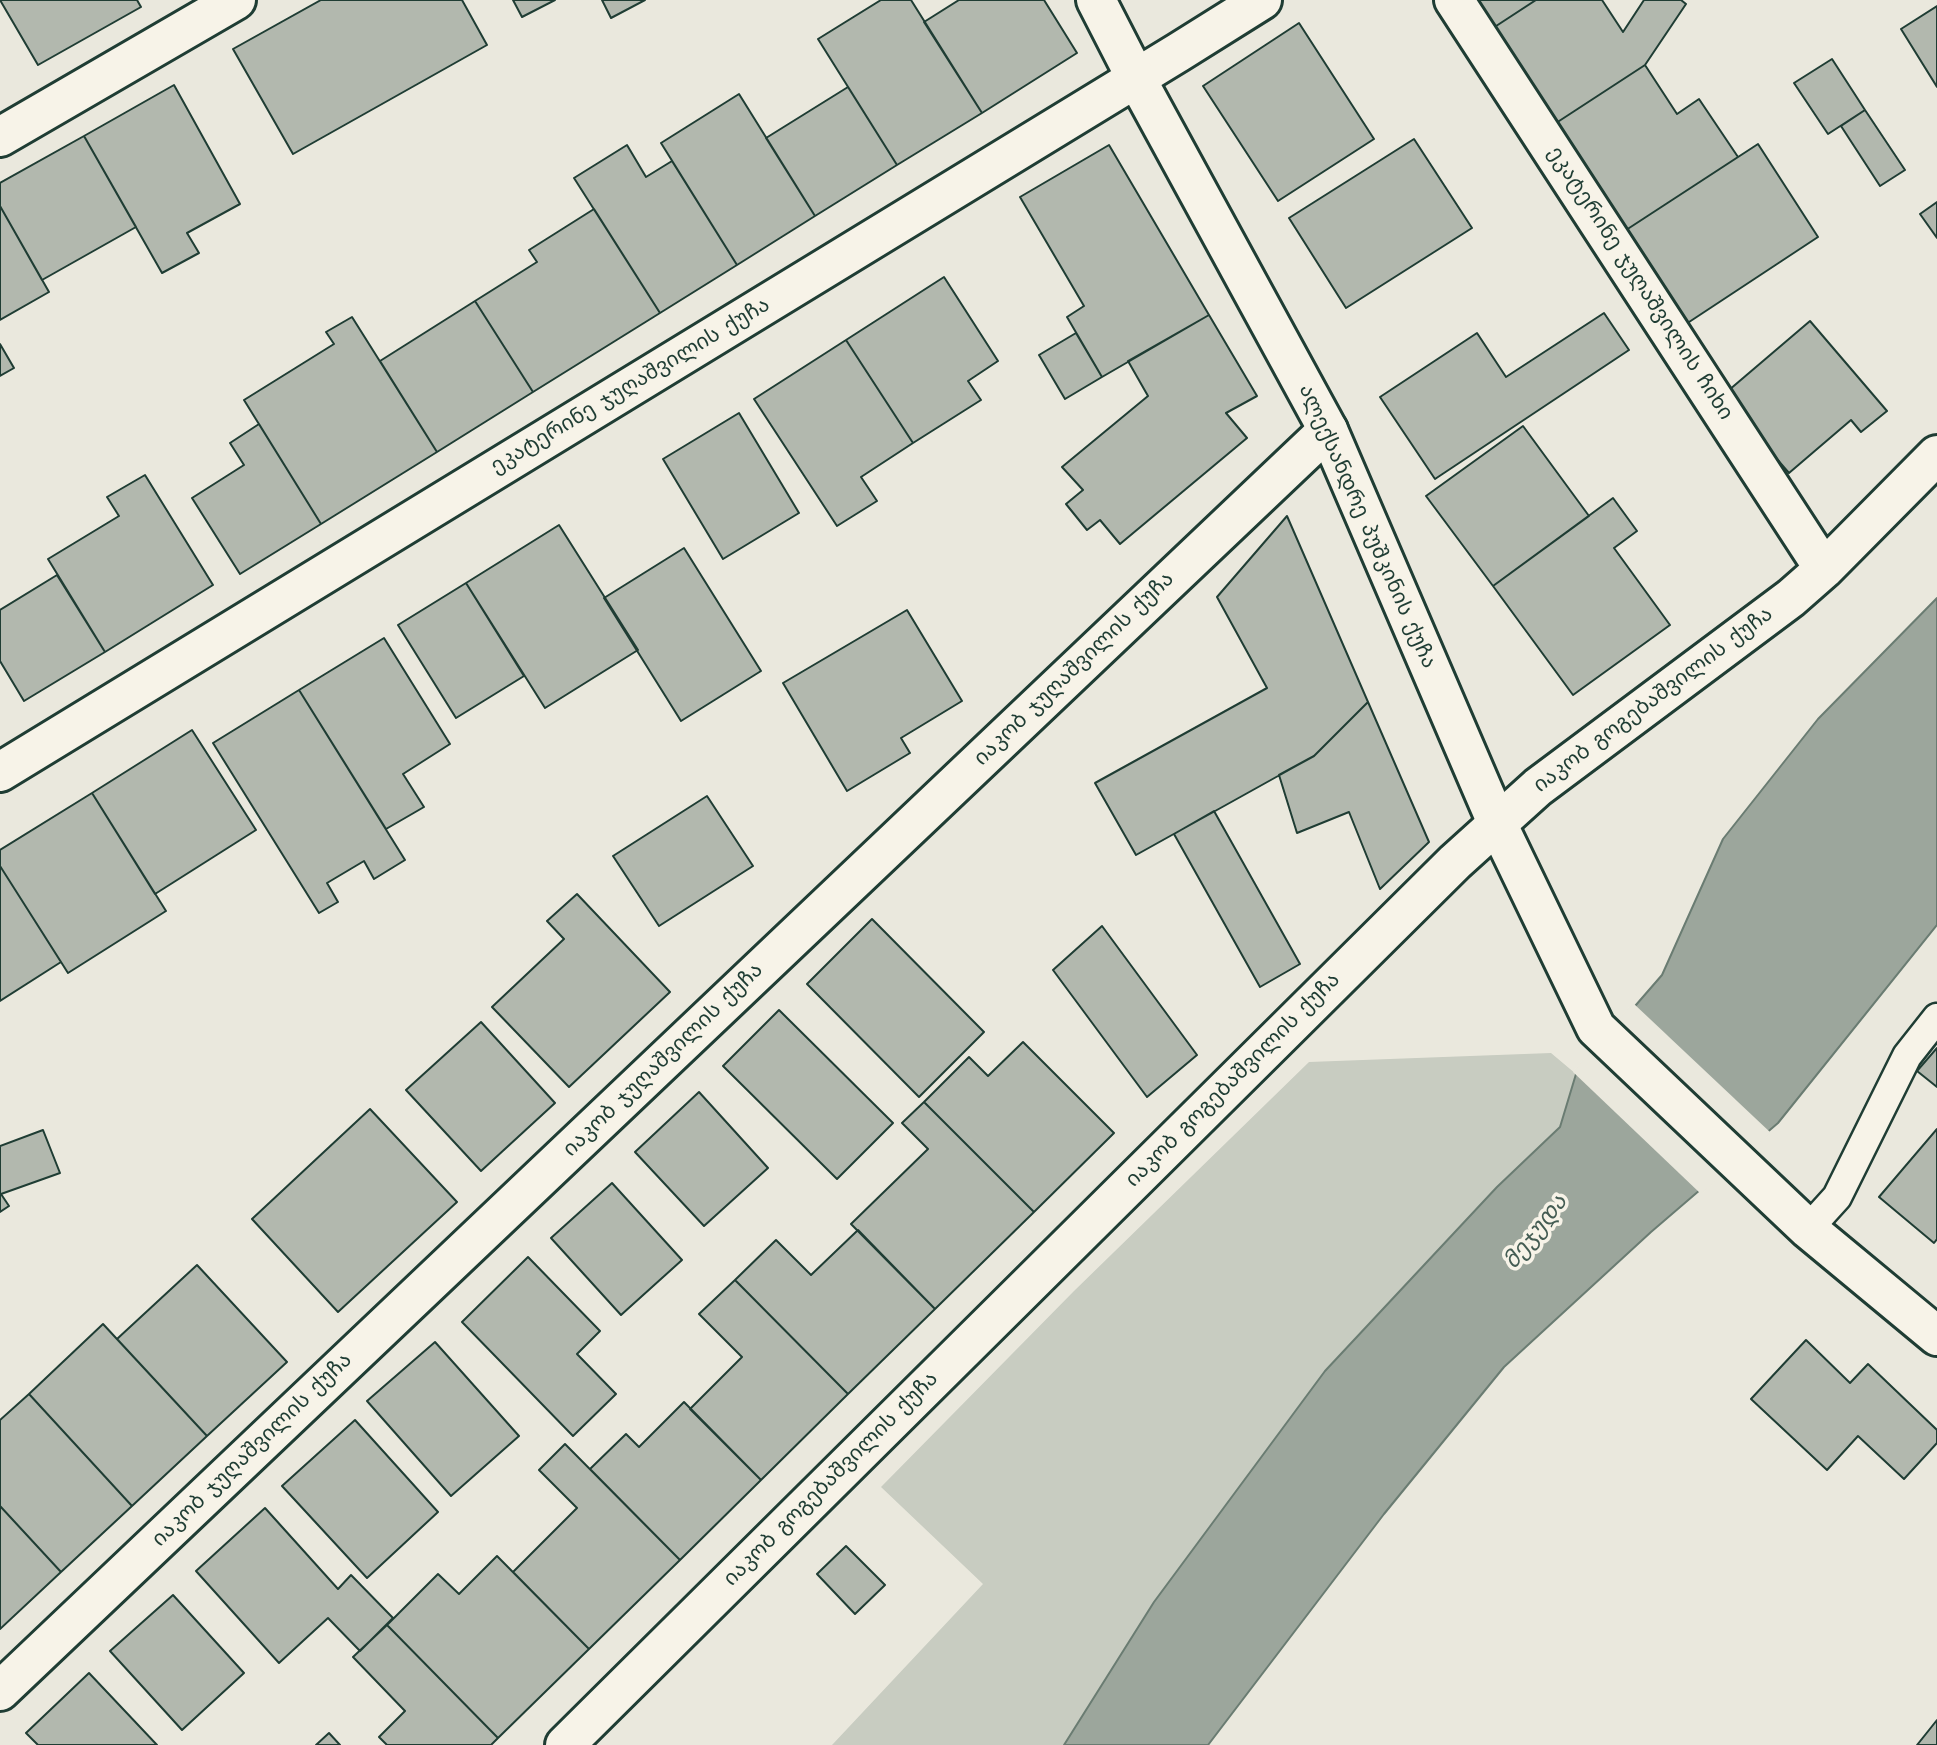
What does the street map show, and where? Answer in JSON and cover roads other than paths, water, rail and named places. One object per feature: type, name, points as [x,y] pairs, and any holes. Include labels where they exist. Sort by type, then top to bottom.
[{"type":"street","points":[[0,137],[236,0]]},
{"type":"street","name":"ალექსანდრე პუშკინის ქუჩა","points":[[1096,0],[1328,430],[1497,823],[1596,1028],[1808,1229]]},
{"type":"street","name":"ეკატერინე ჯუღაშვილის ქუჩა","points":[[0,772],[1262,0]]},
{"type":"street","name":"ეკატერინე ჯუღაშვილის ჩიხი","points":[[1454,0],[1824,569]]},
{"type":"street","name":"იაკობ ჯუღაშვილის ქუჩა","points":[[0,1691],[1328,430]]},
{"type":"street","name":"იაკობ გოგებაშვილის ქუჩა","points":[[565,1745],[1497,823],[1538,787],[1791,598],[1824,569],[1937,455]]},
{"type":"street","points":[[1808,1229],[1937,1336]]},
{"type":"lane","points":[[1808,1229],[1837,1197],[1906,1056],[1937,1018]]},
{"type":"water","name":"მეჯუდა","points":[[1937,598],[1937,925],[1778,1123],[1651,1232],[1504,1367],[1384,1514],[1208,1745],[1064,1745],[1154,1602],[1325,1371],[1497,1187],[1560,1127],[1576,1074],[1662,975],[1723,839],[1818,719]]}]
